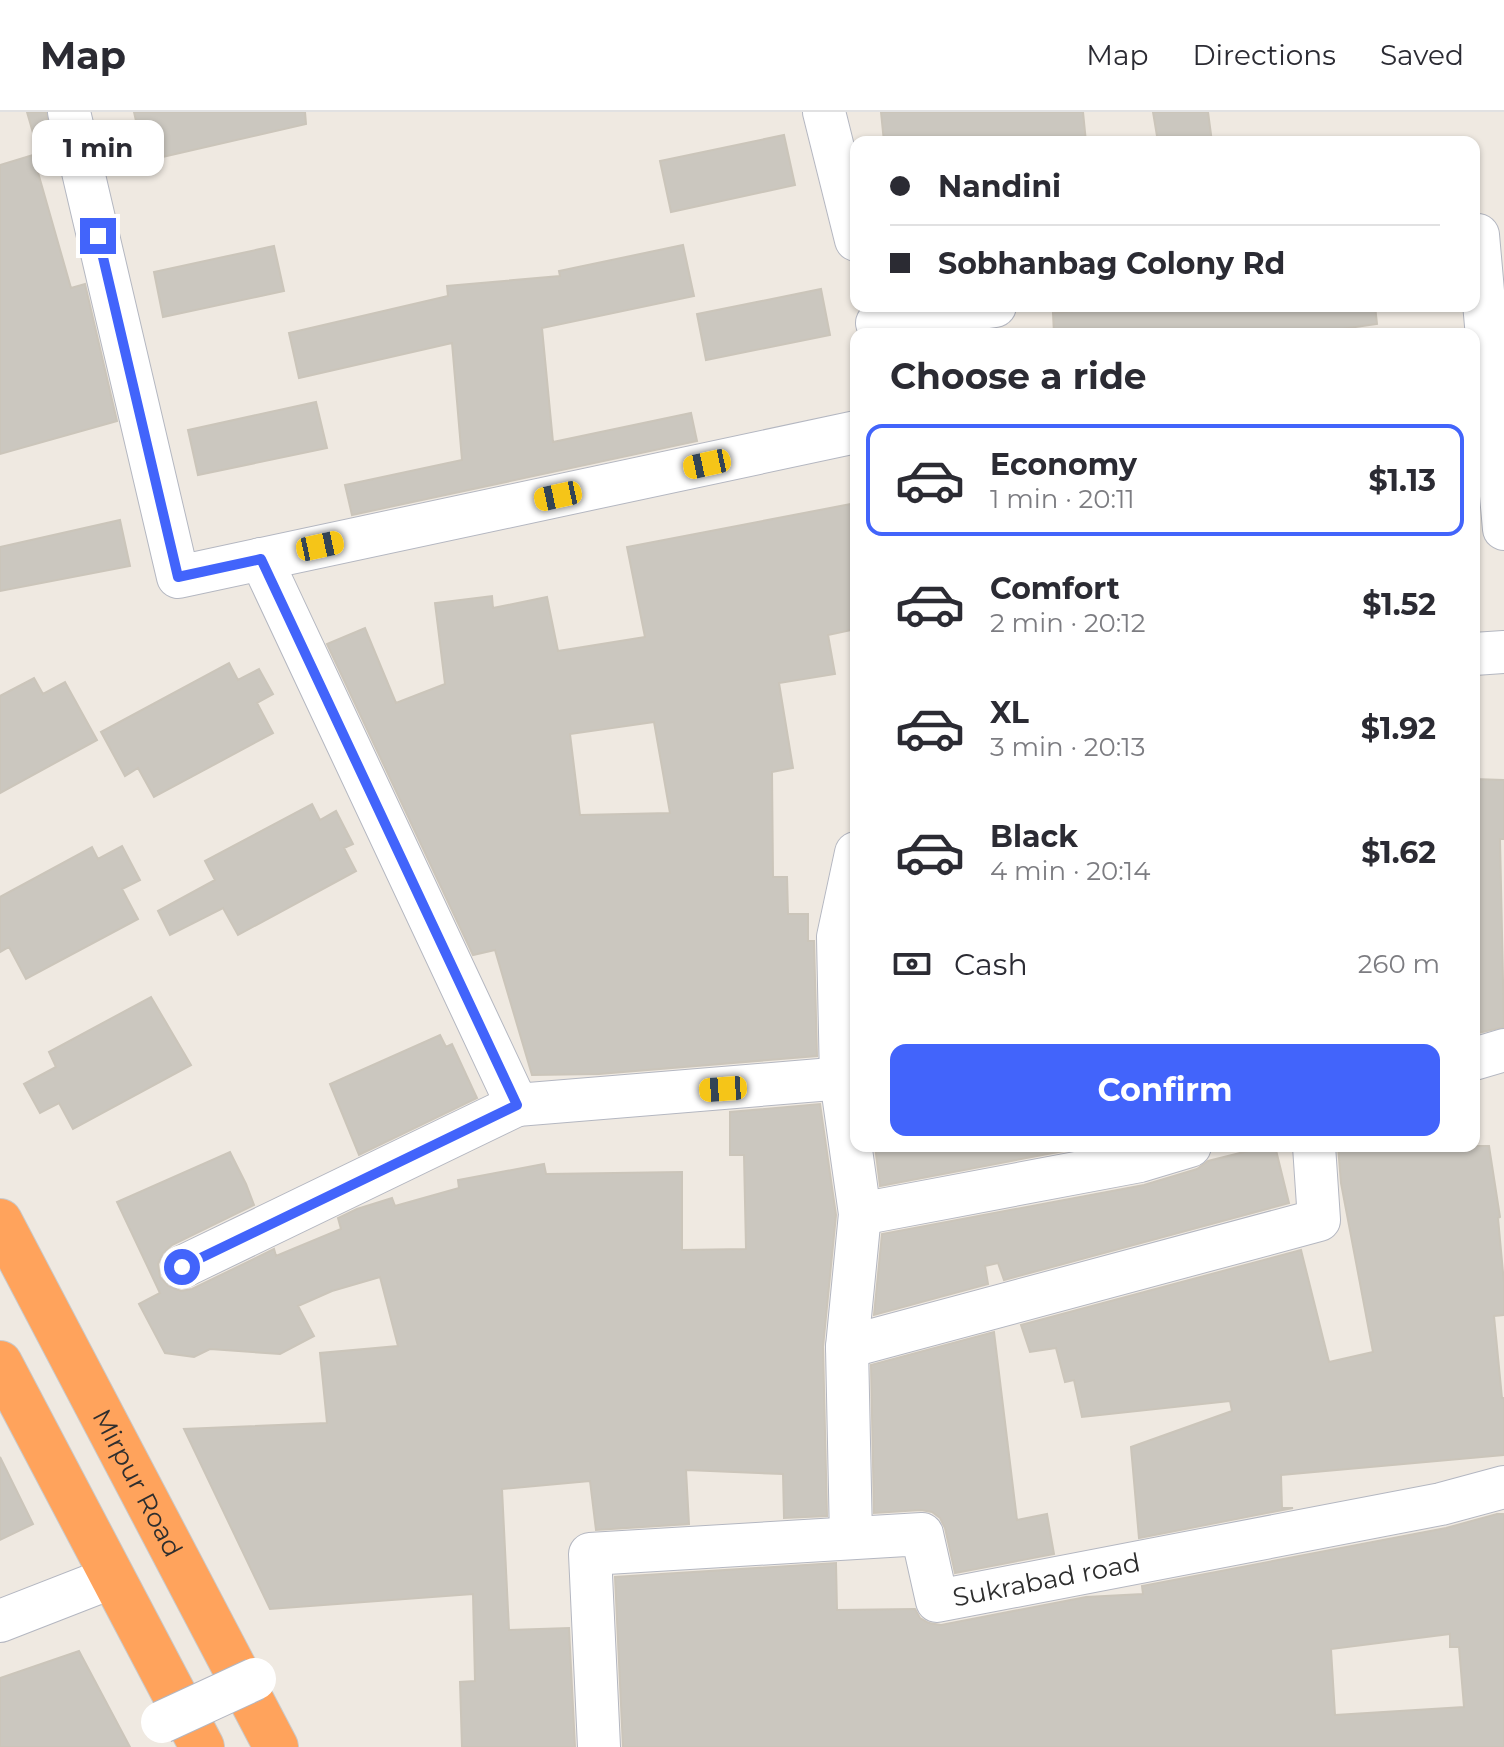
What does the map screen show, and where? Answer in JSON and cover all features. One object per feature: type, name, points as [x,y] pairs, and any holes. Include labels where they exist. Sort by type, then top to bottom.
[{"type":"highway","name":"Mirpur Road","points":[[0,1221],[276,1747]]},
{"type":"highway","points":[[0,1363],[202,1747]]},
{"type":"street","points":[[69,112],[178,577],[850,433]]},
{"type":"street","points":[[824,112],[850,216]]},
{"type":"street","points":[[1480,258],[1504,529]]},
{"type":"street","points":[[876,321],[947,312]]},
{"type":"street","points":[[261,559],[517,1105]]},
{"type":"street","points":[[1480,654],[1504,652]]},
{"type":"street","points":[[850,881],[838,937],[850,1101]]},
{"type":"street","points":[[1480,1057],[1504,1050]]},
{"type":"street","points":[[182,1267],[517,1105],[848,1078]]},
{"type":"street","points":[[851,1538],[847,1347],[860,1214],[855,1152]]},
{"type":"street","points":[[860,1214],[1140,1161],[1170,1152]]},
{"type":"street","points":[[847,1347],[1319,1220],[1314,1152]]},
{"type":"street","name":"Sukrabad road","points":[[599,1747],[590,1554],[922,1534],[937,1601],[1441,1504],[1504,1487]]},
{"type":"street","points":[[0,1621],[113,1577]]},
{"type":"street","points":[[162,1722],[255,1679]]},
{"type":"building","points":[[27,112],[46,112],[56,161],[42,164]]},
{"type":"building","points":[[134,112],[305,112],[306,124],[145,161]]},
{"type":"building","points":[[881,112],[1083,112],[1085,136],[883,136]]},
{"type":"building","points":[[1153,112],[1208,112],[1211,136],[1157,136]]},
{"type":"building","points":[[784,135],[795,185],[671,212],[660,161]]},
{"type":"building","points":[[33,155],[71,288],[85,284],[117,421],[0,454],[0,165]]},
{"type":"building","points":[[683,245],[694,296],[542,328],[553,442],[691,413],[697,441],[352,515],[345,485],[462,460],[452,343],[299,378],[289,333],[448,296],[447,286],[560,276],[559,271]]},
{"type":"building","points":[[274,246],[284,291],[163,317],[154,272]]},
{"type":"building","points":[[821,289],[830,335],[706,360],[697,314]]},
{"type":"building","points":[[1376,312],[1377,324],[1349,328],[1054,328],[1053,313]]},
{"type":"building","points":[[316,402],[327,448],[198,475],[188,430]]},
{"type":"building","points":[[850,504],[850,630],[828,635],[835,674],[779,683],[793,768],[772,772],[773,877],[787,877],[788,914],[808,914],[808,941],[814,941],[817,1056],[599,1074],[532,1075],[495,950],[473,955],[327,644],[365,628],[396,703],[445,684],[435,603],[492,596],[493,608],[547,597],[558,651],[645,637],[627,547]],"holes":[[[654,722],[670,813],[580,815],[570,734]]]},
{"type":"building","points":[[120,520],[130,566],[0,591],[0,547]]},
{"type":"building","points":[[229,663],[238,680],[259,669],[273,694],[257,703],[273,733],[154,797],[138,768],[125,776],[101,732]]},
{"type":"building","points":[[34,678],[43,694],[65,682],[97,740],[0,793],[0,696]]},
{"type":"building","points":[[1480,779],[1504,780],[1504,839],[1500,839],[1504,1027],[1480,1033]]},
{"type":"building","points":[[312,804],[320,820],[336,811],[353,844],[344,848],[356,871],[238,935],[223,908],[170,935],[158,911],[215,880],[205,861]]},
{"type":"building","points":[[122,846],[140,880],[122,889],[138,919],[26,979],[9,947],[0,952],[0,897],[92,847],[98,859]]},
{"type":"building","points":[[151,997],[191,1065],[73,1129],[59,1103],[40,1113],[24,1084],[56,1067],[49,1052]]},
{"type":"building","points":[[440,1035],[446,1047],[452,1044],[477,1098],[359,1155],[330,1084]]},
{"type":"building","points":[[820,1104],[836,1215],[823,1347],[827,1516],[784,1518],[783,1474],[686,1470],[689,1524],[596,1530],[590,1481],[502,1489],[509,1630],[569,1628],[575,1747],[462,1747],[460,1682],[475,1681],[473,1594],[270,1609],[184,1429],[327,1423],[320,1353],[398,1346],[380,1277],[332,1291],[298,1306],[314,1336],[280,1354],[210,1349],[194,1357],[165,1353],[139,1304],[160,1293],[117,1202],[230,1152],[254,1205],[172,1245],[163,1253],[158,1264],[160,1277],[168,1286],[181,1291],[192,1289],[274,1249],[276,1256],[341,1229],[338,1218],[357,1209],[392,1198],[395,1206],[459,1188],[458,1180],[544,1164],[546,1174],[682,1172],[682,1250],[746,1249],[744,1155],[730,1155],[730,1112]]},
{"type":"building","points":[[1480,1146],[1489,1146],[1500,1217],[1504,1283],[1504,1315],[1494,1316],[1504,1398],[1504,1455],[1281,1475],[1282,1508],[1293,1508],[1139,1538],[1131,1447],[1232,1411],[1230,1401],[1082,1417],[1074,1380],[1065,1382],[1056,1348],[1030,1352],[1021,1325],[1301,1250],[1329,1362],[1373,1352],[1341,1183],[1338,1152],[1480,1152]]},
{"type":"building","points":[[876,1152],[1058,1152],[880,1186]]},
{"type":"building","points":[[1244,1152],[1276,1152],[1289,1203],[1004,1280],[998,1263],[985,1266],[988,1284],[874,1315],[882,1234],[1144,1185],[1197,1169],[1208,1161]]},
{"type":"building","points":[[994,1332],[1017,1520],[1047,1514],[1054,1554],[955,1573],[945,1528],[940,1518],[932,1512],[874,1513],[871,1365]]},
{"type":"building","points":[[0,1457],[33,1524],[0,1540]]},
{"type":"building","points":[[1504,1514],[1504,1747],[623,1747],[615,1577],[836,1563],[837,1610],[915,1609],[920,1618],[941,1625],[1086,1597],[1143,1594],[1142,1586],[1446,1528]],"holes":[[[1450,1634],[1450,1647],[1459,1647],[1464,1707],[1335,1715],[1331,1649]]]},
{"type":"building","points":[[79,1651],[130,1747],[0,1747],[0,1678]]},
{"type":"route","points":[[98,236],[178,577],[261,559],[517,1105],[182,1267]]}]
